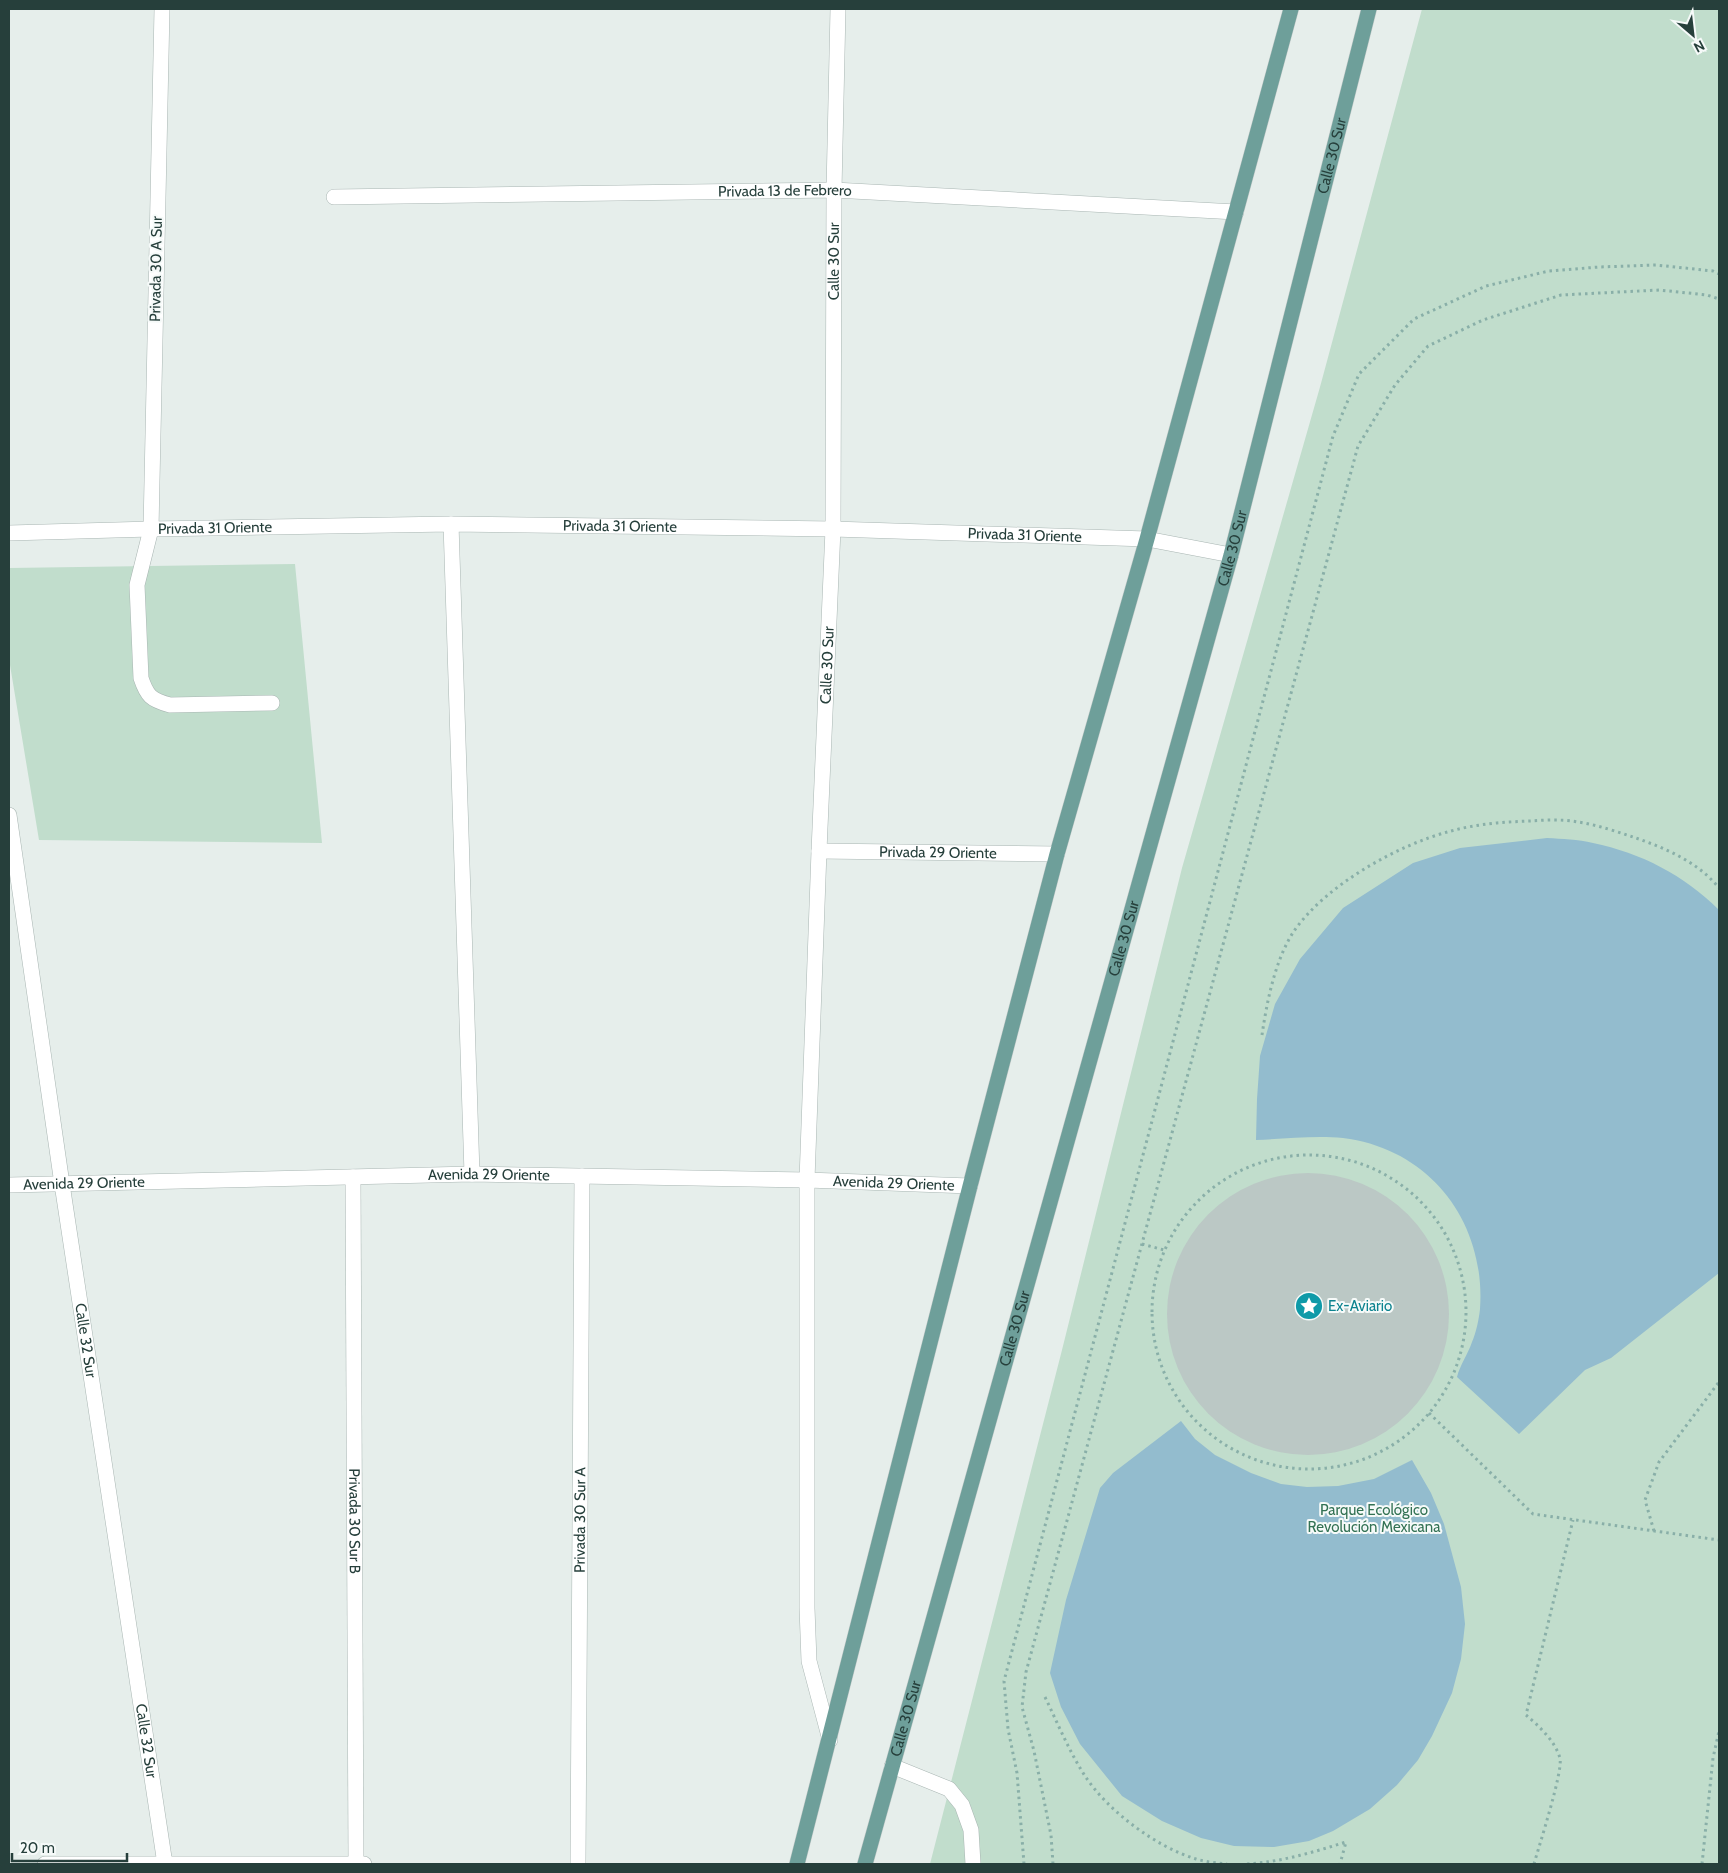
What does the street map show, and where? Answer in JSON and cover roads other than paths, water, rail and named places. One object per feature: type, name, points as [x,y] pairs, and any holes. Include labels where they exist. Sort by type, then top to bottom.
[{"type":"main road","name":"Calle 30 Sur","points":[[797,1864],[1057,854],[1147,539],[1291,9]]},
{"type":"main road","name":"Calle 30 Sur","points":[[865,1864],[1231,555],[1369,9]]},
{"type":"street","name":"Privada 30 A Sur","points":[[162,9],[151,529],[137,586],[141,678],[146,691],[156,701],[170,705],[272,703]]},
{"type":"street","name":"Calle 30 Sur","points":[[830,1740],[808,1652],[807,1180],[833,530],[834,190],[838,9]]},
{"type":"street","name":"Privada 13 de Febrero","points":[[334,197],[834,190],[1236,212]]},
{"type":"street","name":"Privada 31 Oriente","points":[[9,533],[451,524],[833,530],[1147,539],[1231,555]]},
{"type":"street","points":[[451,524],[472,1174]]},
{"type":"street","name":"Calle 32 Sur","points":[[9,816],[62,1184],[165,1864]]},
{"type":"street","name":"Privada 29 Oriente","points":[[819,851],[1057,854]]},
{"type":"street","name":"Avenida 29 Oriente","points":[[9,1185],[472,1174],[807,1180],[970,1186]]},
{"type":"street","name":"Privada 30 Sur A","points":[[578,1864],[582,1176]]},
{"type":"street","name":"Privada 30 Sur B","points":[[353,1177],[356,1864]]},
{"type":"street","points":[[892,1766],[949,1789],[962,1805],[971,1830],[973,1864]]},
{"type":"street","points":[[46,1864],[366,1864]]},
{"type":"water","points":[[1547,838],[1570,839],[1611,847],[1645,859],[1691,886],[1719,910],[1719,1273],[1611,1358],[1585,1370],[1519,1434],[1457,1377],[1477,1326],[1480,1309],[1479,1277],[1474,1248],[1462,1220],[1447,1195],[1427,1174],[1402,1157],[1374,1145],[1332,1137],[1256,1140],[1257,1099],[1260,1056],[1275,1004],[1300,959],[1343,908],[1413,863],[1460,848]]},
{"type":"water","points":[[1181,1421],[1195,1439],[1215,1455],[1251,1473],[1281,1484],[1307,1487],[1338,1486],[1374,1479],[1412,1460],[1431,1493],[1444,1524],[1461,1587],[1465,1624],[1461,1659],[1452,1693],[1432,1736],[1418,1760],[1397,1785],[1370,1809],[1333,1831],[1309,1841],[1274,1847],[1234,1846],[1201,1838],[1162,1821],[1122,1796],[1080,1744],[1061,1707],[1050,1673],[1066,1600],[1100,1488],[1113,1473]]},
{"type":"place","name":"Ex-Aviario","points":[[1309,1306]]},
{"type":"park label","name":"Parque Ecológico Revolución Mexicana","points":[[1374,1518]]}]
